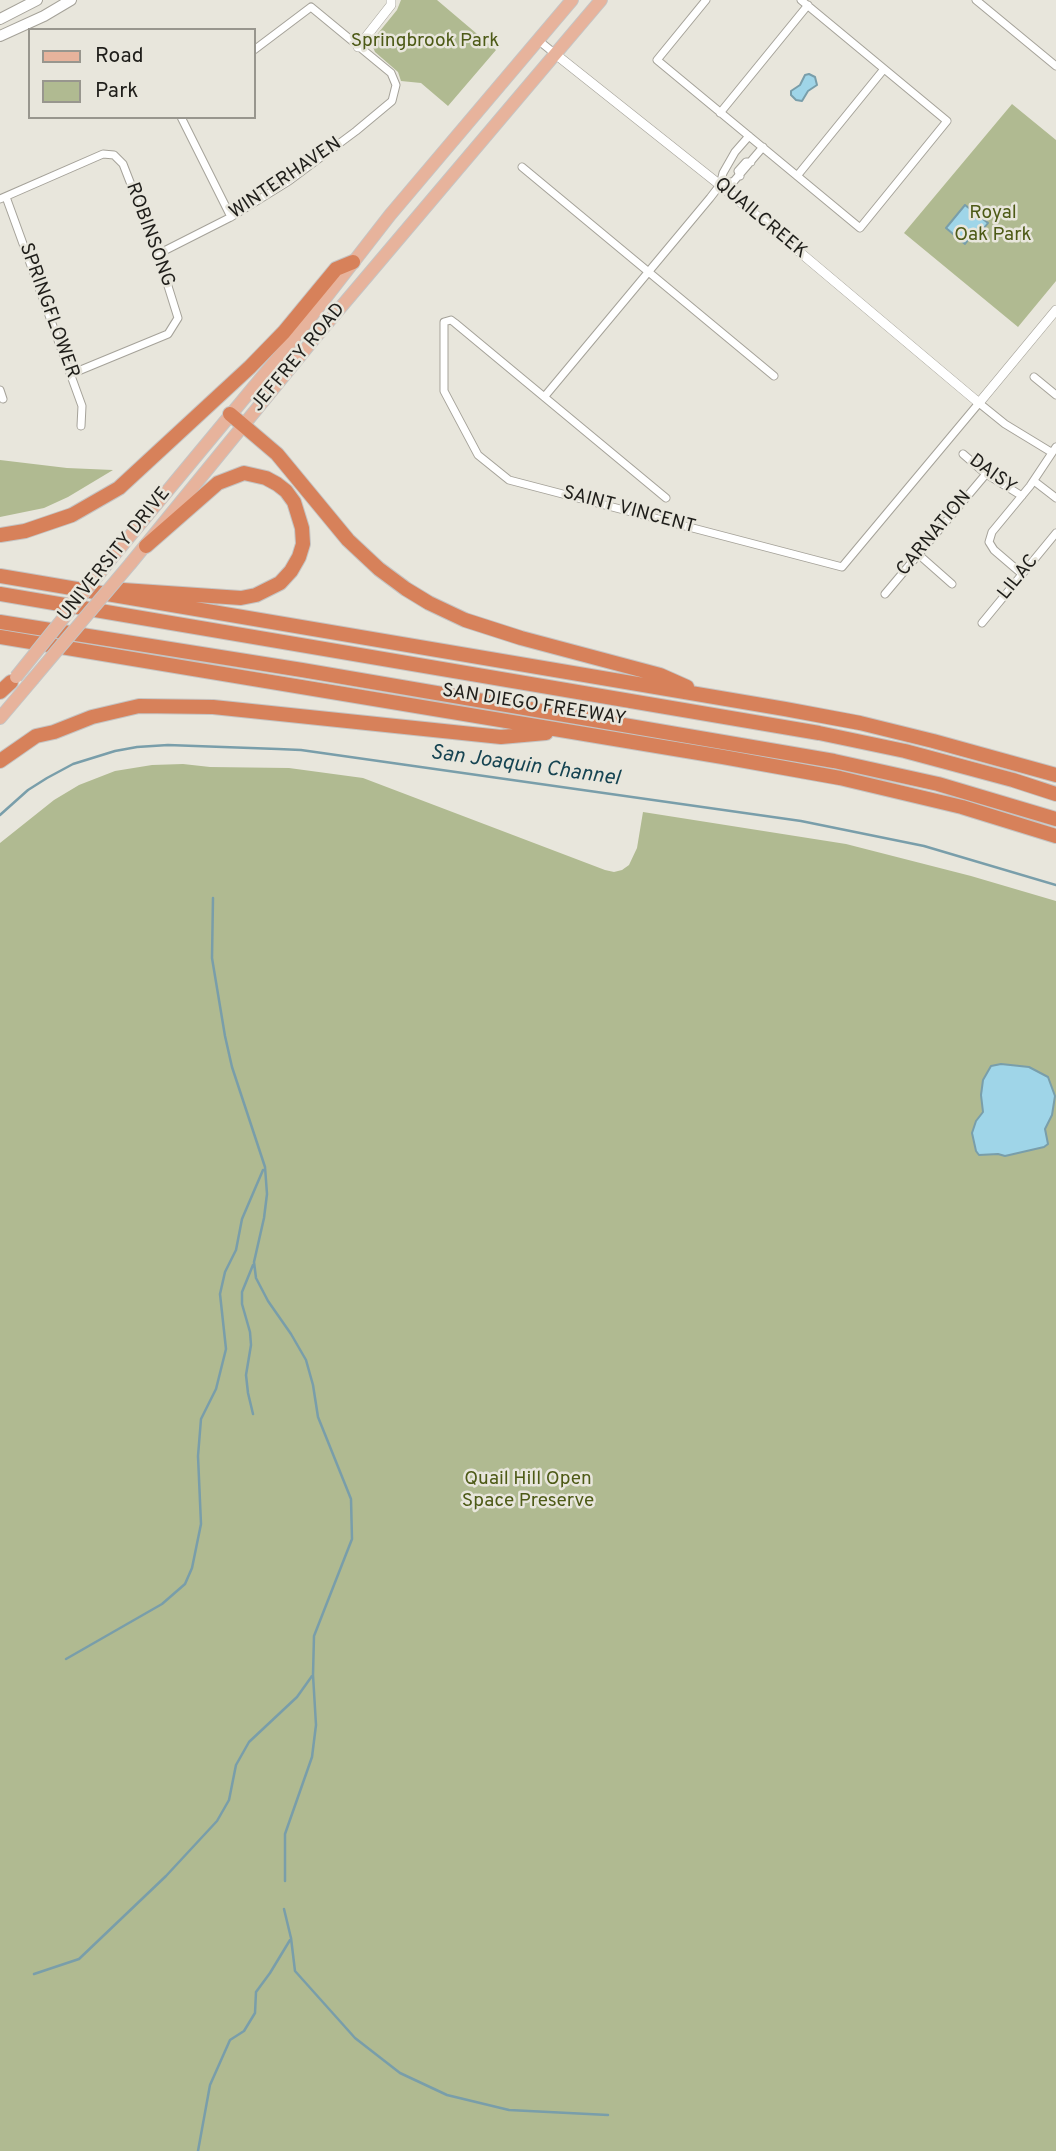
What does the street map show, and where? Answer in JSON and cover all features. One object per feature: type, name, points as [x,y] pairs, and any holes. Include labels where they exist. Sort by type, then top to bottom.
[{"type":"highway","points":[[0,535],[25,531],[72,515],[120,488],[250,367],[284,332],[336,270],[353,262]]},
{"type":"highway","points":[[230,414],[277,454],[348,540],[405,589],[465,620],[521,638],[660,675],[704,695]]},
{"type":"highway","points":[[55,586],[241,598],[256,595],[279,583],[292,572],[303,544],[302,528],[294,502],[286,491],[266,478],[244,473],[218,484],[146,546]]},
{"type":"highway","name":"SAN DIEGO FREEWAY","points":[[0,576],[860,723],[1056,775]]},
{"type":"highway","points":[[0,594],[819,733],[905,751],[1056,794]]},
{"type":"highway","name":"SAN DIEGO FREEWAY","points":[[0,622],[302,670],[823,759],[938,785],[1056,819]]},
{"type":"highway","name":"SAN DIEGO FREEWAY","points":[[0,636],[723,757],[878,786],[997,817],[1056,836]]},
{"type":"highway","points":[[0,643],[32,642]]},
{"type":"highway","points":[[0,761],[36,736],[100,714],[139,706],[213,707],[501,737],[568,732]]},
{"type":"main road","points":[[0,19],[37,0]]},
{"type":"main road","points":[[0,36],[71,0]]},
{"type":"main road","name":"JEFFREY ROAD","points":[[230,414],[296,336],[390,215],[572,0]]},
{"type":"main road","name":"JEFFREY ROAD","points":[[0,718],[601,0]]},
{"type":"main road","name":"UNIVERSITY DRIVE","points":[[7,686],[230,414]]},
{"type":"street","points":[[256,48],[311,7],[358,47],[391,5],[391,0]]},
{"type":"street","points":[[706,0],[657,60],[720,113],[860,228],[947,121],[805,3],[720,113]]},
{"type":"street","points":[[976,0],[1056,66]]},
{"type":"street","name":"QUAILCREEK","points":[[538,40],[720,185],[979,403]]},
{"type":"street","name":"WINTERHAVEN","points":[[158,254],[231,217],[289,181],[392,101],[396,85],[390,73],[358,47]]},
{"type":"street","points":[[797,176],[884,69]]},
{"type":"street","points":[[181,119],[231,217]]},
{"type":"street","points":[[545,397],[720,185],[734,152],[749,136]]},
{"type":"street","points":[[720,185],[740,176],[763,147]]},
{"type":"street","name":"ROBINSONG","points":[[3,198],[103,154],[114,155],[123,164],[158,254],[178,318],[168,334],[71,374]]},
{"type":"street","points":[[522,167],[774,376]]},
{"type":"street","name":"SPRINGFLOWER","points":[[3,198],[82,405],[81,426]]},
{"type":"street","points":[[1022,574],[994,550],[989,542],[992,533],[1034,481],[1053,449],[1005,424],[979,403],[1056,310]]},
{"type":"street","name":"SAINT VINCENT","points":[[666,498],[452,320],[444,322],[444,391],[478,455],[509,480],[842,567],[979,403]]},
{"type":"street","points":[[1034,377],[1056,395]]},
{"type":"street","points":[[0,390],[3,399]]},
{"type":"street","name":"DAISY","points":[[963,454],[986,474],[1022,496]]},
{"type":"street","name":"CARNATION","points":[[885,594],[986,474]]},
{"type":"street","points":[[1034,481],[1056,498]]},
{"type":"street","name":"LILAC","points":[[982,623],[1056,533]]},
{"type":"street","points":[[918,554],[953,584]]},
{"type":"green space","name":"Springbrook Park","points":[[401,0],[437,0],[496,50],[448,106],[421,83],[401,81],[398,72],[375,52],[372,45],[375,37],[397,10]]},
{"type":"green space","name":"Royal Oak Park","points":[[1012,104],[1056,140],[1056,281],[1018,327],[904,233]]},
{"type":"green space","points":[[0,460],[113,470],[44,508],[0,517]]},
{"type":"green space","name":"Quail Hill Open Space Preserve","points":[[152,765],[289,768],[363,778],[614,872],[629,865],[637,848],[643,812],[846,844],[1056,901],[1056,2151],[0,2151],[0,843],[54,800],[79,785],[115,771]]},
{"type":"water","points":[[809,74],[815,77],[817,85],[808,91],[802,101],[796,100],[791,91]]},
{"type":"water","points":[[965,205],[988,223],[980,233],[976,230],[965,244],[946,228]]},
{"type":"water","points":[[1001,1064],[1029,1067],[1048,1077],[1055,1096],[1052,1115],[1045,1129],[1048,1144],[1005,1156],[979,1155],[972,1133],[983,1112],[983,1080],[991,1066]]},
{"type":"waterway","name":"San Joaquin Channel","points":[[0,815],[28,790],[47,778],[73,764],[115,751],[168,745],[301,750],[801,821],[924,846],[1056,885]]},
{"type":"waterway","points":[[213,898],[212,958],[225,1036],[232,1067],[265,1167],[267,1194],[254,1262],[256,1278],[306,1360],[318,1417],[351,1499],[352,1539],[314,1636],[316,1725],[312,1757],[285,1834],[285,1881]]},
{"type":"waterway","points":[[66,1659],[162,1604],[185,1584],[192,1568],[201,1524],[198,1456],[201,1419],[216,1389],[226,1349],[220,1294],[225,1272],[236,1250],[242,1219],[263,1170]]},
{"type":"waterway","points":[[253,1265],[242,1292],[242,1304],[250,1332],[251,1345],[246,1375],[253,1414]]},
{"type":"waterway","points":[[34,1974],[79,1959],[166,1876],[217,1821],[229,1800],[236,1765],[249,1742],[297,1697],[312,1676]]},
{"type":"waterway","points":[[284,1909],[295,1971],[355,2038],[400,2073],[447,2095],[509,2110],[608,2115]]},
{"type":"waterway","points":[[198,2151],[210,2085],[230,2040],[244,2031],[255,2013],[256,1992],[290,1940]]}]
